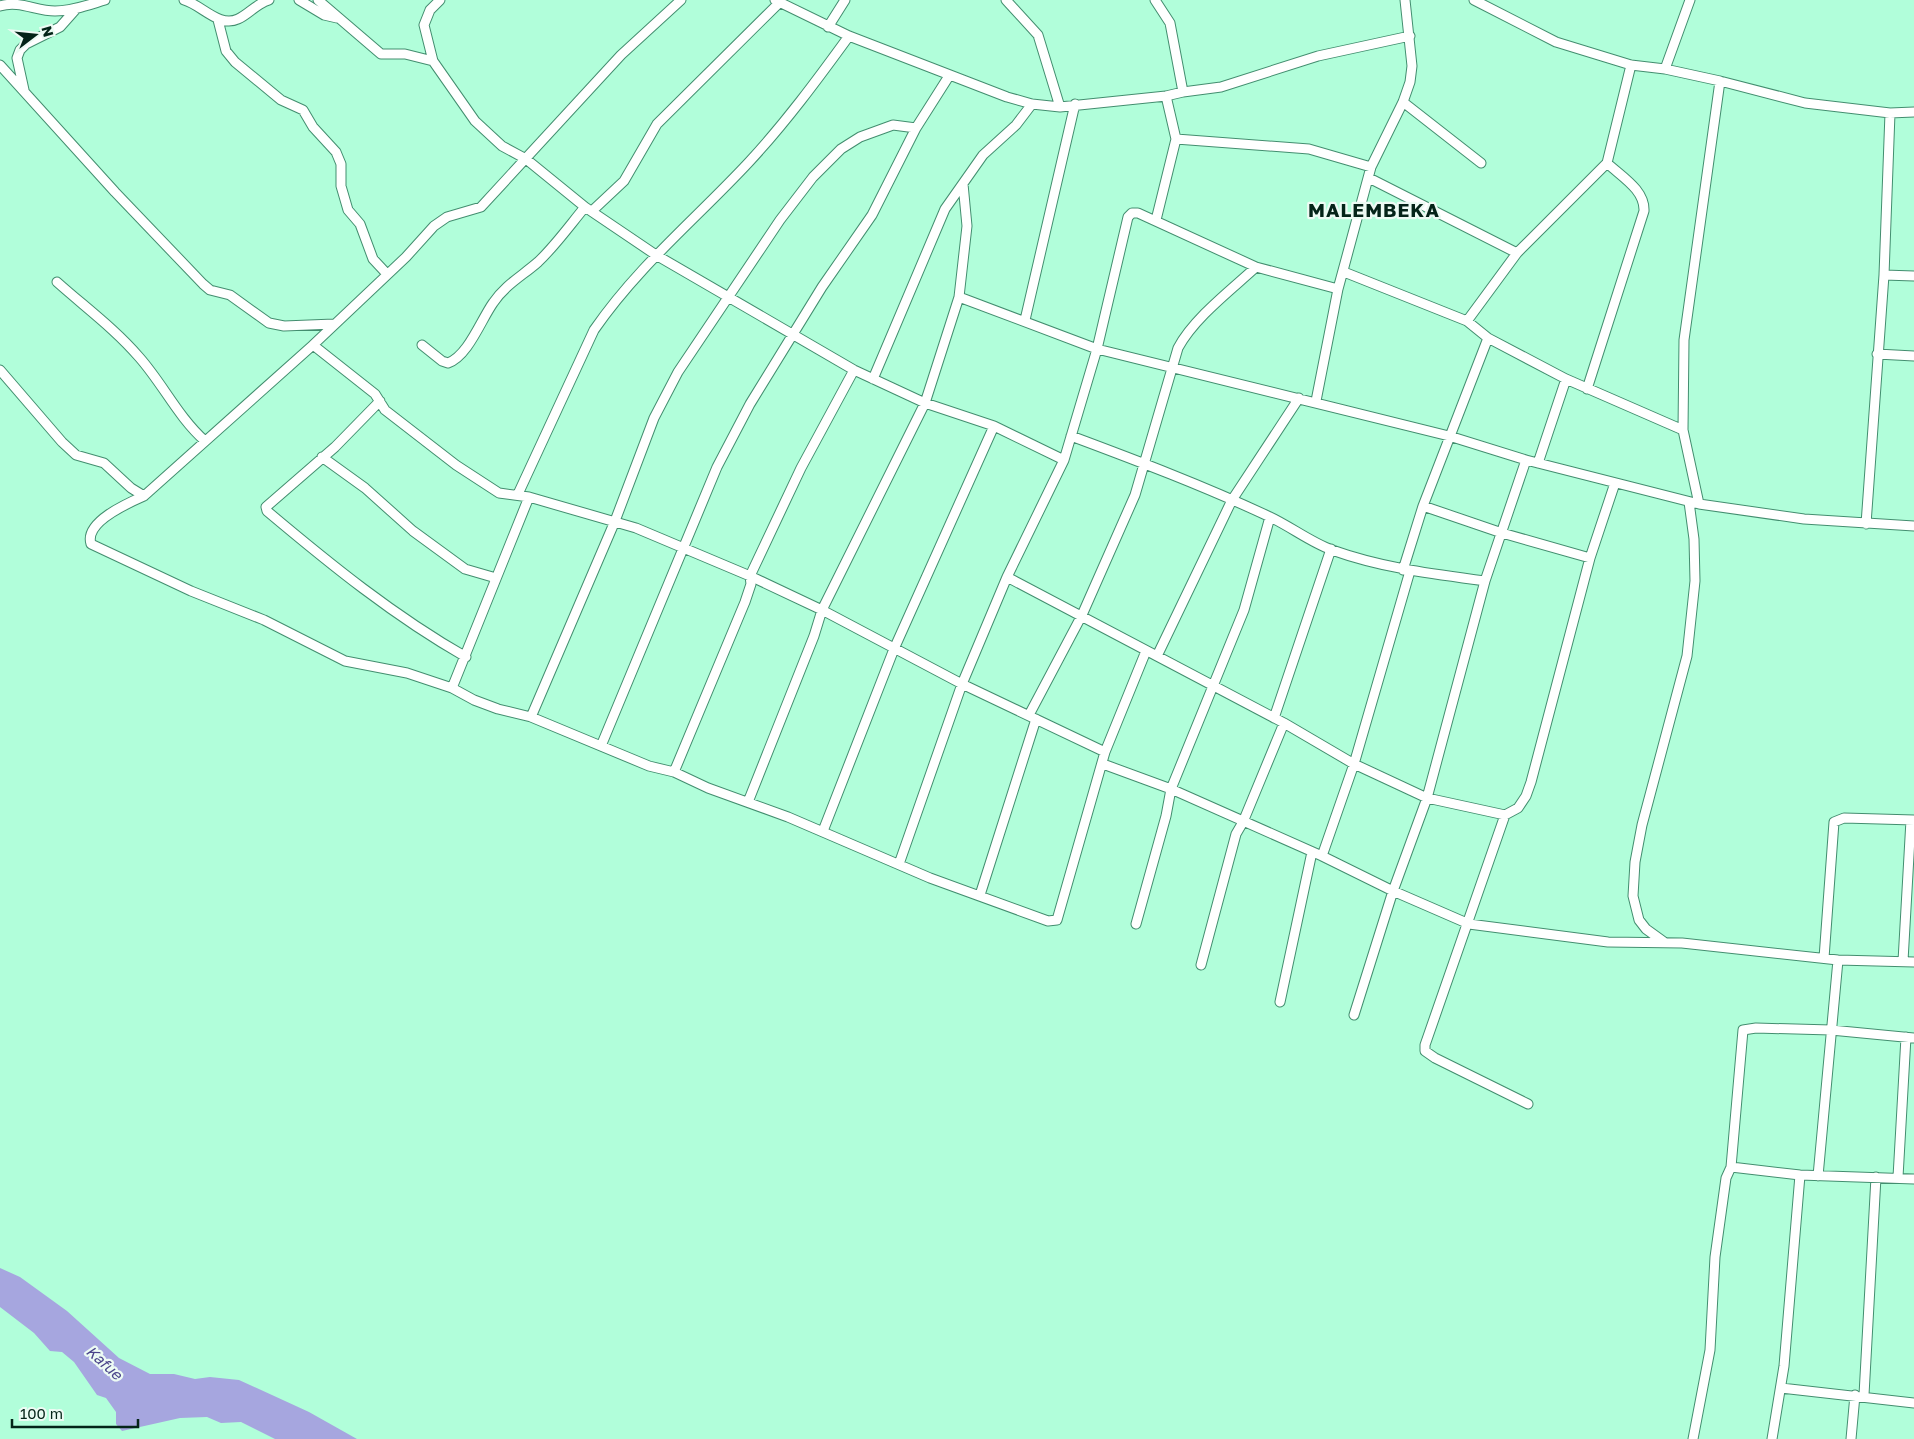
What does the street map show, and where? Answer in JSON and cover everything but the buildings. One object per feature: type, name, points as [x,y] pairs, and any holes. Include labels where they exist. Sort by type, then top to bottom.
[{"type":"street","points":[[0,6],[20,4],[54,11],[76,9],[105,0]]},
{"type":"street","points":[[184,0],[196,1],[218,20],[226,22],[236,20],[268,0]]},
{"type":"street","points":[[299,0],[324,15],[340,19]]},
{"type":"street","points":[[318,0],[381,54],[405,54],[433,61]]},
{"type":"street","points":[[440,0],[430,10],[424,25],[433,61],[475,121],[502,146],[526,159],[588,209],[656,255],[854,370],[925,403],[994,426],[1064,460]]},
{"type":"street","points":[[681,0],[621,55],[481,207],[447,217],[434,226],[313,345],[144,496],[122,506],[95,525],[90,532],[91,544],[191,591],[264,620],[345,662],[407,673],[452,688],[490,706],[531,717],[649,766],[674,772],[708,788],[824,832],[930,878],[1048,921],[1056,920],[1105,752],[1146,651]]},
{"type":"street","points":[[828,27],[846,0]]},
{"type":"street","points":[[1006,0],[1038,35],[1060,107]]},
{"type":"street","points":[[1155,0],[1170,23],[1183,92]]},
{"type":"street","points":[[1316,401],[1338,289],[1371,167],[1403,102],[1412,66],[1405,0]]},
{"type":"street","points":[[1474,0],[1556,42],[1631,65],[1665,69],[1720,81],[1805,103],[1890,113],[1914,112]]},
{"type":"street","points":[[1665,69],[1690,0]]},
{"type":"street","points":[[422,345],[442,361],[448,363],[456,359],[470,341],[493,302],[506,286],[538,261],[588,209],[624,182],[657,124],[777,1],[849,36],[1007,98],[1032,104],[1060,107],[1166,96],[1221,87],[1318,56],[1410,36]]},
{"type":"street","points":[[24,91],[18,58],[20,50],[26,44],[60,27],[76,9]]},
{"type":"street","points":[[218,20],[226,51],[235,62],[281,100],[303,110],[313,128],[336,152],[341,164],[341,186],[348,210],[360,224],[374,259],[387,274]]},
{"type":"street","points":[[518,494],[545,431],[594,330],[628,283],[748,163],[791,116],[849,36]]},
{"type":"street","points":[[0,65],[115,192],[210,290],[230,296],[269,323],[284,326],[334,324]]},
{"type":"street","points":[[1467,321],[1517,254],[1607,163],[1631,65]]},
{"type":"street","points":[[601,746],[717,468],[750,404],[795,334],[822,287],[872,215],[916,128],[949,76]]},
{"type":"street","points":[[1699,504],[1683,430],[1684,340],[1720,81]]},
{"type":"street","points":[[1156,220],[1176,139],[1166,96]]},
{"type":"street","points":[[1403,102],[1481,163]]},
{"type":"street","points":[[873,379],[945,209],[983,155],[1016,125],[1032,104]]},
{"type":"street","points":[[1025,320],[1075,104]]},
{"type":"street","points":[[1866,524],[1884,275],[1890,113]]},
{"type":"street","points":[[531,717],[615,521],[654,418],[678,372],[727,297],[813,177],[841,148],[860,137],[893,125],[916,128]]},
{"type":"street","points":[[1176,139],[1309,149],[1371,167]]},
{"type":"street","points":[[1587,388],[1644,211],[1644,201],[1640,193],[1607,163]]},
{"type":"street","points":[[1369,178],[1517,254]]},
{"type":"street","points":[[748,802],[814,636],[822,610],[925,403],[959,297],[967,226],[963,184]]},
{"type":"street","points":[[899,864],[962,684],[1007,577],[1064,460],[1097,349],[1128,217],[1132,213],[1138,213],[1256,267],[1338,289]]},
{"type":"street","points":[[980,895],[1032,717],[1082,615],[1135,495],[1146,464],[1178,348],[1184,338],[1256,267]]},
{"type":"street","points":[[1344,272],[1467,321],[1488,338],[1566,379],[1683,430]]},
{"type":"street","points":[[1884,275],[1914,276]]},
{"type":"street","points":[[57,282],[109,326],[139,357],[179,412],[205,441]]},
{"type":"street","points":[[959,297],[1025,320],[1097,349],[1316,401],[1449,436],[1526,460],[1689,502],[1804,519],[1914,526]]},
{"type":"street","points":[[1322,856],[1354,764],[1423,506],[1488,338]]},
{"type":"street","points":[[313,345],[375,394],[385,410],[456,465],[499,493],[518,494],[615,521],[750,576],[822,610],[962,684],[1105,752]]},
{"type":"street","points":[[1878,354],[1914,356]]},
{"type":"street","points":[[0,370],[41,415],[62,442],[76,455],[104,463],[131,488],[144,496]]},
{"type":"street","points":[[674,772],[745,602],[751,584],[750,576],[801,468],[854,370]]},
{"type":"street","points":[[1538,463],[1566,379]]},
{"type":"street","points":[[1157,656],[1232,500],[1300,398]]},
{"type":"street","points":[[380,401],[322,457],[268,504],[267,512],[388,609],[466,657]]},
{"type":"street","points":[[824,832],[894,649],[994,426]]},
{"type":"street","points":[[1071,436],[1146,464],[1232,500],[1270,517],[1331,549],[1406,570],[1485,581]]},
{"type":"street","points":[[322,457],[365,488],[413,531],[465,569],[496,578]]},
{"type":"street","points":[[1354,1015],[1393,891],[1427,798],[1485,581],[1526,460]]},
{"type":"street","points":[[1007,577],[1284,723],[1354,764],[1427,798],[1505,814],[1518,808],[1526,796],[1531,782],[1590,558],[1615,483]]},
{"type":"street","points":[[452,688],[529,497]]},
{"type":"street","points":[[1664,942],[1646,929],[1639,920],[1633,896],[1642,825],[1687,656],[1695,581],[1694,539],[1689,502]]},
{"type":"street","points":[[1423,506],[1590,558]]},
{"type":"street","points":[[1136,924],[1166,816],[1170,789],[1252,588],[1270,517]]},
{"type":"street","points":[[1274,718],[1331,549]]},
{"type":"street","points":[[1201,965],[1236,834],[1243,822],[1284,723]]},
{"type":"street","points":[[1103,764],[1170,789],[1469,924],[1608,942],[1664,942],[1838,960],[1914,962]]},
{"type":"street","points":[[1505,814],[1469,924],[1425,1045],[1425,1050],[1435,1058],[1528,1104]]},
{"type":"street","points":[[1824,958],[1834,822],[1844,818],[1913,820],[1904,961]]},
{"type":"street","points":[[1280,1002],[1312,852]]},
{"type":"street","points":[[1818,1176],[1838,960]]},
{"type":"street","points":[[1693,1439],[1710,1350],[1715,1257],[1726,1178],[1731,1167],[1743,1030],[1756,1028],[1831,1030],[1910,1037],[1898,1177]]},
{"type":"street","points":[[1731,1167],[1800,1175],[1914,1178]]},
{"type":"street","points":[[1772,1439],[1782,1388],[1800,1175]]},
{"type":"street","points":[[1850,1439],[1860,1395],[1876,1177]]},
{"type":"street","points":[[1782,1388],[1860,1395],[1914,1403]]},
{"type":"water","name":"Kafue","points":[[0,1268],[20,1277],[67,1311],[119,1358],[150,1374],[174,1374],[195,1379],[210,1377],[239,1380],[309,1412],[357,1439],[275,1439],[241,1422],[221,1423],[207,1417],[180,1418],[122,1431],[116,1424],[116,1412],[106,1398],[97,1395],[74,1362],[62,1352],[50,1351],[34,1333],[0,1307]]},
{"type":"district","name":"MALEMBEKA","points":[[1374,210]]}]
